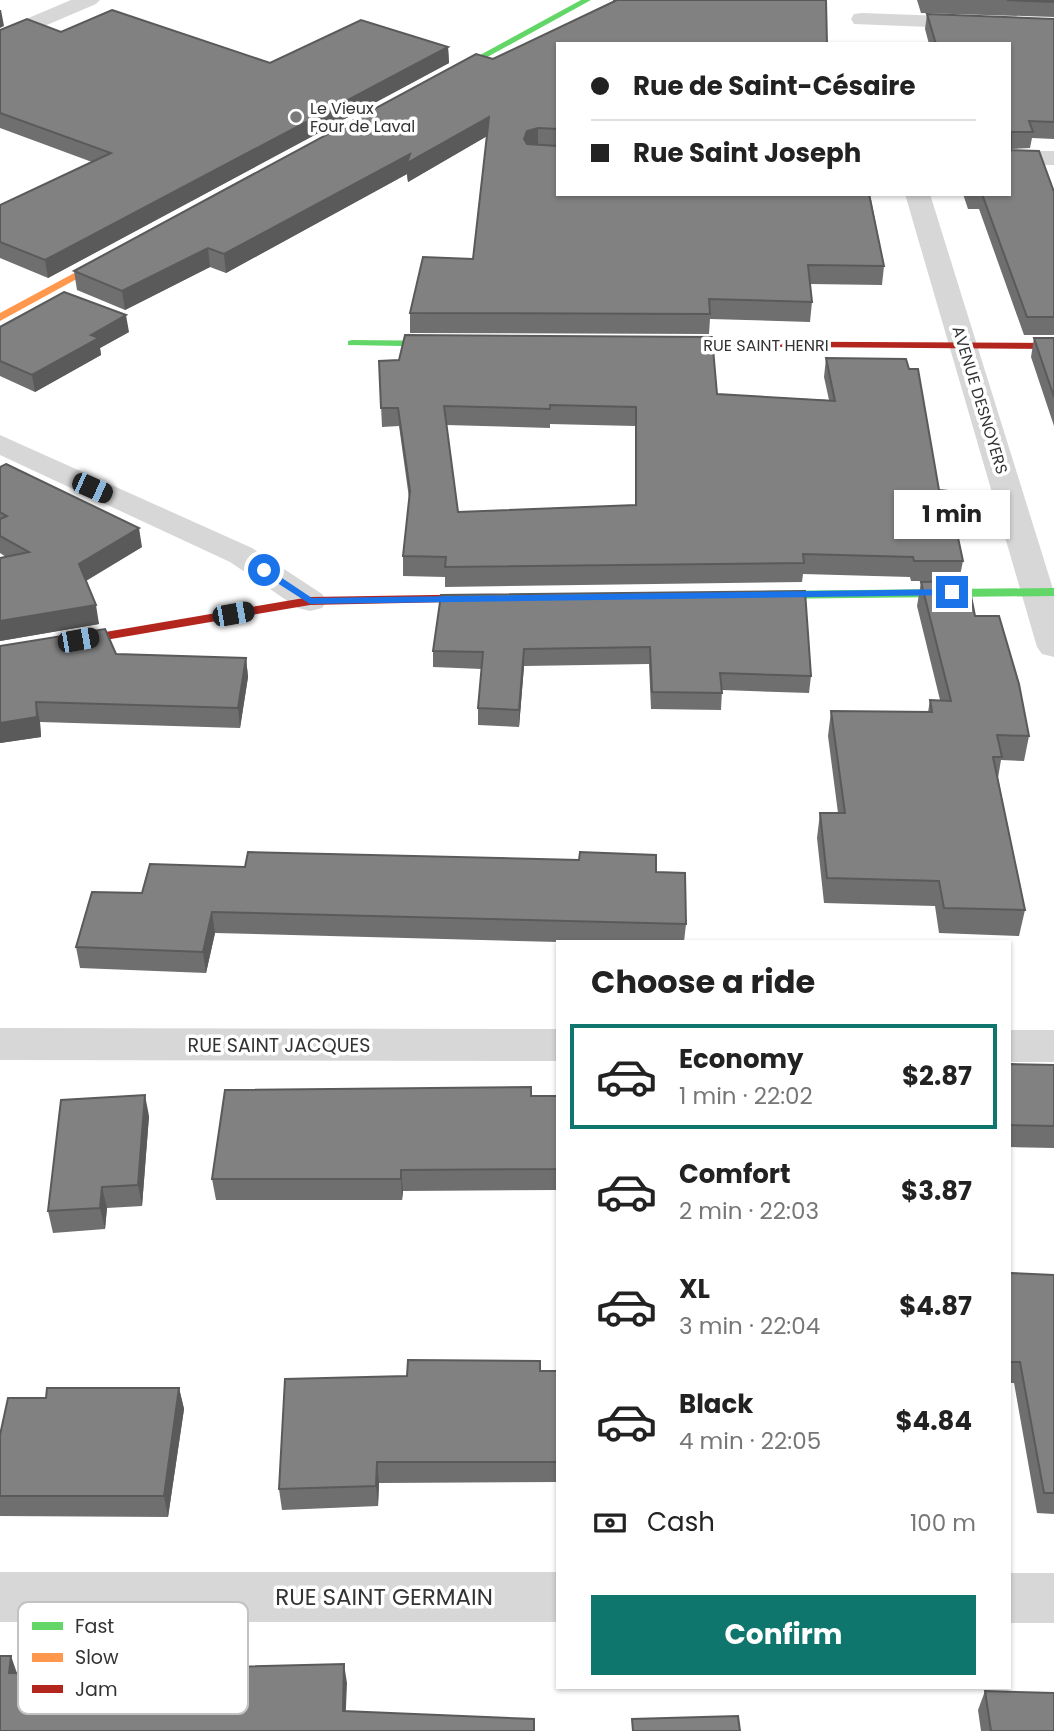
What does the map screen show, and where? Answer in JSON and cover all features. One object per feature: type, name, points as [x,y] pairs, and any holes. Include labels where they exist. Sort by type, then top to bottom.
[{"type":"street","points":[[0,38],[89,0]]},
{"type":"street","points":[[429,86],[587,0]]},
{"type":"street","points":[[35,5],[56,14]]},
{"type":"street","points":[[869,42],[859,9],[1054,26]]},
{"type":"street","points":[[1011,158],[1054,158]]},
{"type":"street","name":"AVENUE DESNOYERS","points":[[917,196],[1045,591],[1054,647]]},
{"type":"street","points":[[0,318],[134,245]]},
{"type":"street","points":[[352,343],[463,344]]},
{"type":"street","name":"RUE SAINT HENRI","points":[[644,344],[1054,346]]},
{"type":"street","points":[[0,444],[241,555],[310,601]]},
{"type":"street","points":[[743,595],[1045,591]]},
{"type":"street","points":[[0,654],[310,601],[506,598]]},
{"type":"street","name":"RUE SAINT JACQUES","points":[[0,1044],[556,1045]]},
{"type":"street","points":[[1011,1046],[1054,1046]]},
{"type":"street","name":"RUE SAINT GERMAIN","points":[[0,1597],[556,1597]]},
{"type":"street","points":[[1011,1598],[1054,1598]]},
{"type":"building","points":[[617,0],[826,0],[827,42],[556,42],[556,129],[538,128],[527,131],[524,139],[527,144],[556,146],[556,196],[869,196],[884,266],[808,265],[812,302],[709,299],[710,314],[410,313],[423,257],[473,259],[489,117],[407,163],[410,154],[224,254],[208,248],[122,291],[74,271],[476,54],[493,59]]},
{"type":"building","points":[[1007,0],[1054,0],[1054,2]]},
{"type":"building","points":[[112,10],[270,63],[361,20],[448,47],[45,260],[0,242],[0,205],[111,153],[0,113],[0,30],[27,19],[61,32]]},
{"type":"building","points":[[927,14],[1054,19],[1054,122],[1029,121],[1033,132],[1011,132],[1011,42],[935,42]]},
{"type":"building","points":[[1011,150],[1039,151],[1054,192],[1054,317],[1027,317],[983,196],[1011,196]]},
{"type":"building","points":[[64,292],[126,315],[91,335],[99,338],[32,375],[0,361],[0,327]]},
{"type":"building","points":[[405,335],[712,337],[717,394],[835,401],[826,358],[906,359],[909,369],[918,369],[939,490],[948,491],[963,561],[914,561],[913,557],[803,554],[804,563],[445,567],[446,557],[403,556],[410,491],[398,408],[381,408],[379,361],[399,360]],"holes":[[[550,405],[636,407],[636,505],[458,512],[444,406],[550,409]]]},
{"type":"building","points":[[1034,338],[1054,338],[1054,397]]},
{"type":"building","points":[[6,464],[139,528],[79,564],[96,605],[0,621],[0,558],[29,552],[0,536],[0,519],[7,516],[0,512],[0,467]]},
{"type":"building","points":[[968,581],[975,616],[999,616],[1019,684],[1029,736],[997,735],[1002,757],[993,757],[1025,910],[944,908],[939,881],[827,878],[820,813],[845,813],[831,711],[932,712],[930,700],[951,701],[921,582]]},
{"type":"building","points":[[805,591],[811,676],[720,673],[722,693],[652,692],[650,647],[524,649],[519,710],[478,708],[483,652],[433,651],[441,595]]},
{"type":"building","points":[[105,629],[116,654],[246,658],[238,708],[36,702],[37,717],[0,723],[0,646]]},
{"type":"building","points":[[248,852],[579,860],[580,852],[656,855],[656,872],[685,873],[686,924],[212,912],[203,952],[76,947],[92,892],[142,893],[150,864],[245,867]]},
{"type":"building","points":[[1011,1064],[1054,1065],[1054,1126],[1011,1125]]},
{"type":"building","points":[[531,1087],[531,1096],[556,1096],[556,1169],[401,1170],[401,1179],[212,1179],[225,1090]]},
{"type":"building","points":[[145,1095],[138,1185],[102,1187],[100,1208],[48,1211],[61,1100]]},
{"type":"building","points":[[1011,1273],[1054,1275],[1054,1493],[1044,1493],[1020,1362],[1011,1362]]},
{"type":"building","points":[[408,1360],[540,1361],[540,1371],[556,1371],[556,1462],[377,1462],[376,1486],[279,1489],[285,1379],[407,1376]]},
{"type":"building","points":[[47,1388],[179,1388],[164,1496],[0,1496],[0,1435],[8,1398],[46,1398]]},
{"type":"building","points":[[0,1656],[11,1656],[9,1673],[18,1673],[18,1714],[248,1714],[248,1666],[344,1664],[343,1711],[534,1719],[534,1731],[0,1731]]},
{"type":"building","points":[[985,1691],[1054,1693],[1054,1731],[991,1731]]},
{"type":"building","points":[[738,1716],[740,1731],[633,1731],[632,1719]]},
{"type":"traffic: fast","points":[[439,80],[587,0]]},
{"type":"traffic: fast","points":[[352,343],[453,344]]},
{"type":"traffic: fast","points":[[754,595],[1054,592]]},
{"type":"traffic: slow","points":[[0,318],[121,252]]},
{"type":"traffic: jam","points":[[661,344],[1054,346]]},
{"type":"traffic: jam","points":[[0,654],[310,601],[494,598]]},
{"type":"place","name":"Le Vieux Four de Laval","points":[[296,117]]},
{"type":"route","points":[[264,570],[310,601],[952,592]]}]
